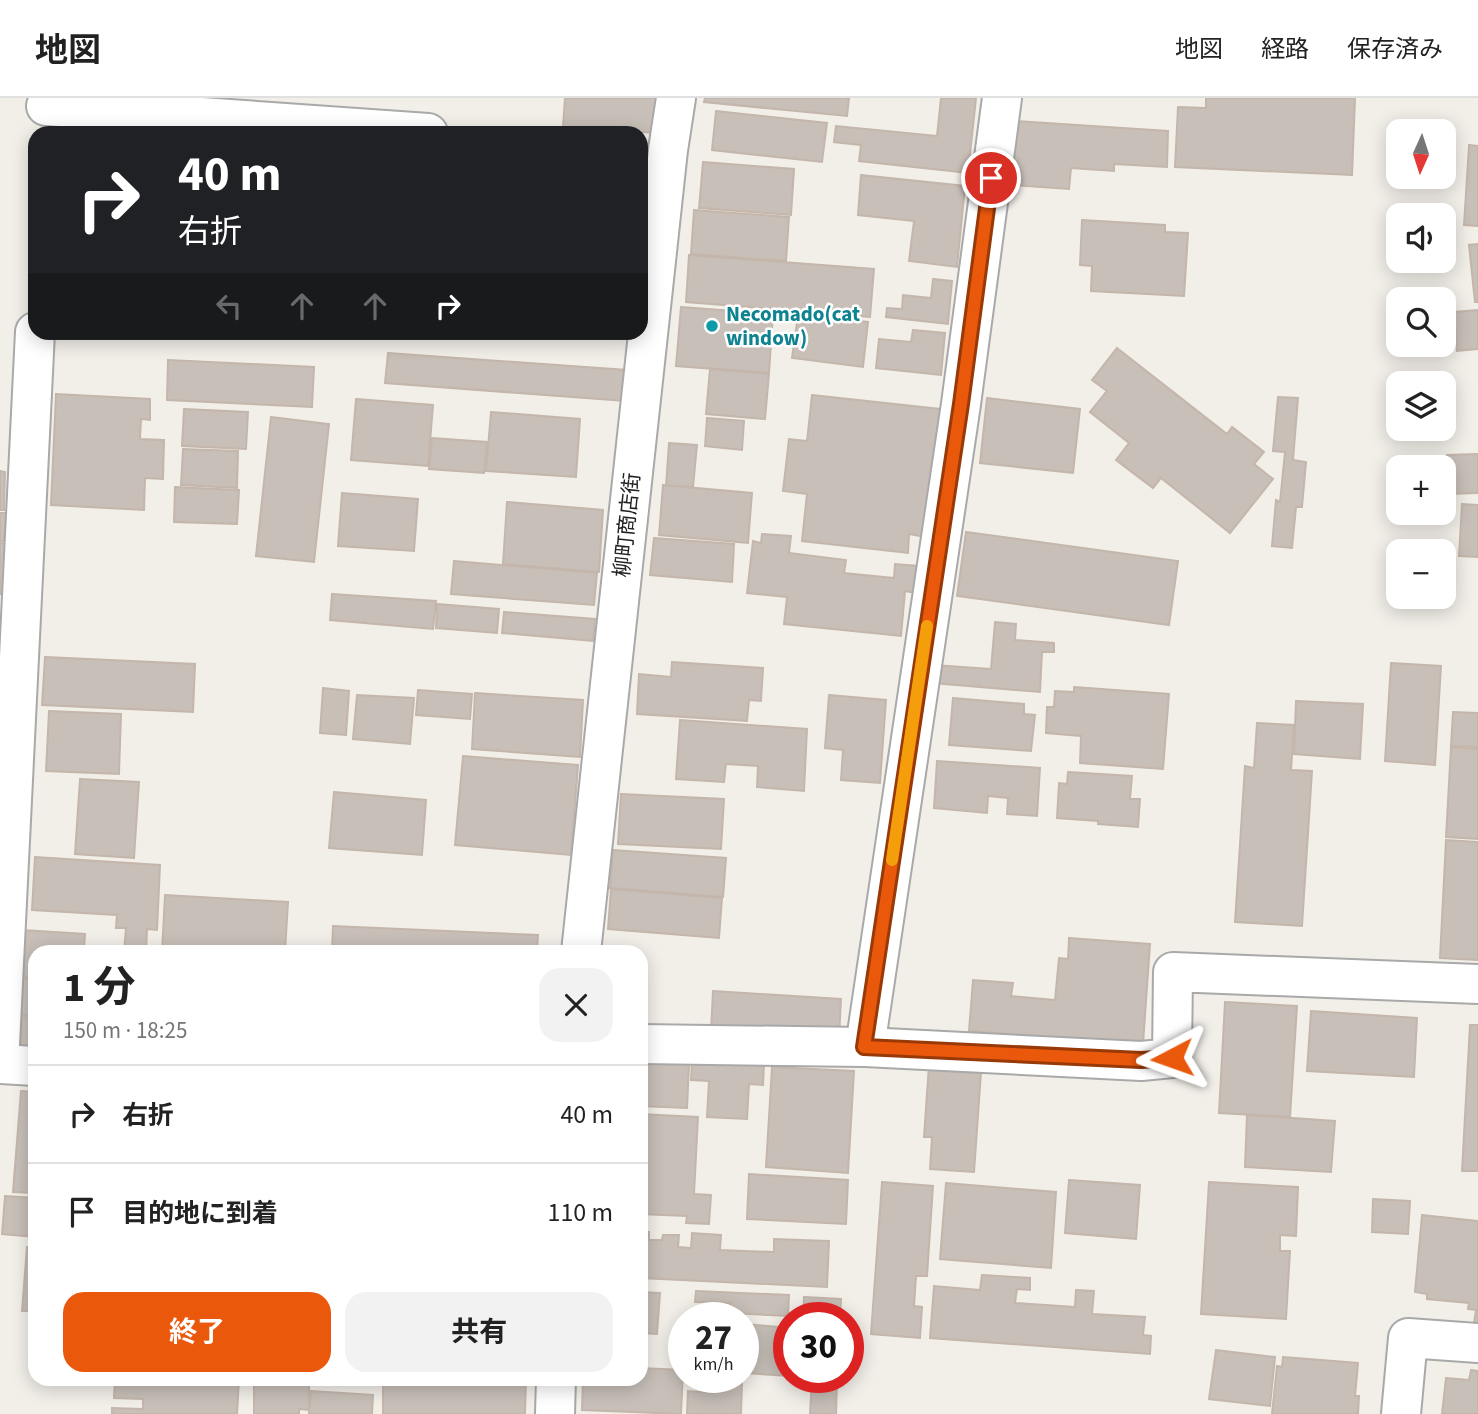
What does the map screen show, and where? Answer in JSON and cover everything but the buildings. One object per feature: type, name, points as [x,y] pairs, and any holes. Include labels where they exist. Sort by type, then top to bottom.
[{"type":"street","name":"柳町商店街","points":[[648,215],[654,149],[676,98]]},
{"type":"street","points":[[864,1047],[961,404],[1002,98]]},
{"type":"street","points":[[46,112],[301,126]]},
{"type":"street","points":[[0,1044],[35,340]]},
{"type":"street","name":"柳町商店街","points":[[582,945],[637,340]]},
{"type":"street","points":[[648,1044],[864,1047],[1141,1060],[1172,1058],[1172,972],[1478,984]]},
{"type":"street","points":[[0,1063],[28,1065]]},
{"type":"street","points":[[1401,1414],[1408,1338],[1478,1343]]},
{"type":"street","points":[[555,1414],[556,1386]]},
{"type":"slow traffic","points":[[892,860],[927,626]]},
{"type":"place","name":"Necomado(cat window)","points":[[712,326]]},
{"type":"route","points":[[991,178],[961,404],[864,1047],[1141,1060],[1172,1058]]}]
